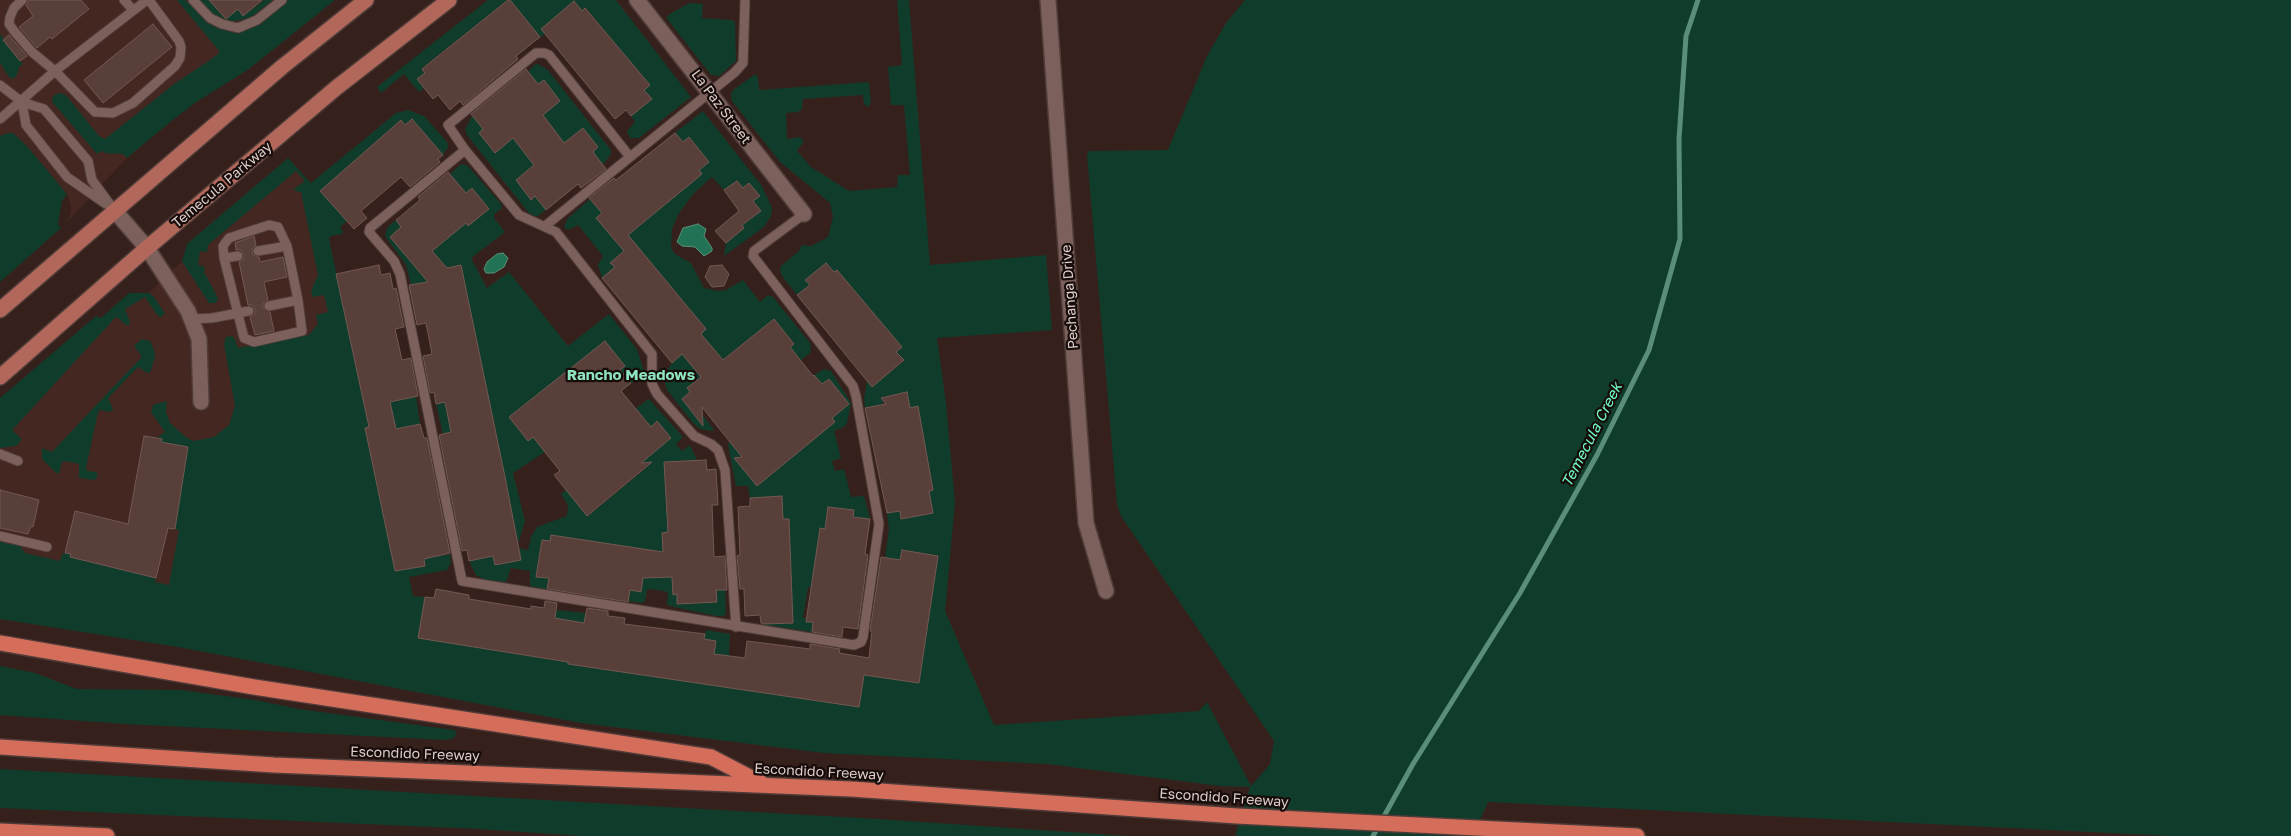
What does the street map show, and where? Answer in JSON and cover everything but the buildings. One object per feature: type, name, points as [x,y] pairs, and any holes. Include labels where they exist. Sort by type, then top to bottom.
[{"type":"highway","points":[[0,643],[254,687],[711,757],[764,785]]},
{"type":"highway","name":"Escondido Freeway","points":[[0,747],[274,764],[764,785],[1237,816],[1636,836]]},
{"type":"highway","points":[[0,831],[106,836]]},
{"type":"main road","points":[[0,310],[114,210],[310,44],[366,0]]},
{"type":"main road","name":"Temecula Parkway","points":[[0,376],[147,248],[336,88],[449,0]]},
{"type":"street","name":"La Paz Street","points":[[637,0],[804,214]]},
{"type":"street","name":"Pechanga Drive","points":[[1048,0],[1086,522],[1106,591]]},
{"type":"street","points":[[114,210],[147,248],[191,319],[199,339],[201,402]]},
{"type":"lane","points":[[0,119],[22,102],[55,71],[148,0],[179,41],[181,54],[176,66],[133,103],[113,113],[95,112],[55,71],[32,52],[10,24],[11,14],[22,0]]},
{"type":"lane","points":[[124,0],[133,10]]},
{"type":"lane","points":[[194,0],[210,18],[222,24],[238,28],[257,20],[282,0]]},
{"type":"lane","points":[[545,226],[736,72],[743,63],[745,1]]},
{"type":"lane","points":[[630,157],[549,55],[544,53],[536,53],[448,125],[465,150],[519,215],[526,220],[556,232],[652,354],[652,384],[657,394],[694,436],[711,444],[718,450],[725,470],[736,627]]},
{"type":"lane","points":[[0,85],[22,102],[44,109],[88,161],[92,180],[114,210]]},
{"type":"lane","points":[[22,102],[26,125],[67,177],[114,210]]},
{"type":"lane","points":[[465,150],[370,228],[369,232],[394,261],[400,274],[462,580],[736,627],[854,645],[861,642],[864,637],[879,524],[853,386],[753,256],[754,251],[804,214]]},
{"type":"lane","points":[[269,225],[278,227],[287,246],[302,331],[254,342],[244,338],[224,258],[223,246],[228,238],[269,225]]},
{"type":"lane","points":[[258,251],[287,246]]},
{"type":"lane","points":[[224,258],[238,256]]},
{"type":"lane","points":[[269,306],[298,300]]},
{"type":"lane","points":[[191,319],[212,318],[249,311]]},
{"type":"lane","points":[[0,454],[18,461]]},
{"type":"lane","points":[[0,536],[47,547]]},
{"type":"shaded area","points":[[0,0],[335,0],[249,69],[194,103],[151,137],[122,163],[67,222],[71,212],[71,205],[67,194],[63,192],[0,240]]},
{"type":"shaded area","points":[[177,0],[185,0],[215,27],[234,33],[256,25],[288,0],[335,0],[249,69],[195,103],[127,158],[123,154],[105,153],[102,151],[97,154],[53,103],[54,95],[60,93],[66,95],[99,136],[105,139],[174,84],[213,58],[220,52]]},
{"type":"shaded area","points":[[198,0],[209,0],[225,19],[238,9],[243,16],[264,0],[273,0],[250,18],[230,22],[215,17]]},
{"type":"shaded area","points":[[488,0],[508,0],[422,68],[425,73],[417,79],[424,88],[419,92],[404,74],[381,93],[377,87]]},
{"type":"shaded area","points":[[510,0],[616,0],[691,97],[639,138],[630,138],[627,131],[635,122],[631,116],[652,99],[644,90],[649,85],[586,8],[582,11],[574,2],[545,34],[535,41],[525,28],[529,24]]},
{"type":"shaded area","points":[[897,0],[909,0],[930,265],[1046,255],[1052,330],[937,338],[946,403],[955,503],[945,611],[994,725],[1199,711],[1207,702],[1251,786],[1270,764],[1274,741],[1121,516],[1117,504],[1087,155],[1089,151],[1168,150],[1207,56],[1226,23],[1245,0],[2291,0],[2291,836],[2170,836],[1488,802],[1473,836],[1235,836],[1250,787],[1220,786],[1047,764],[824,753],[581,723],[178,647],[0,619],[0,541],[20,546],[25,553],[60,561],[63,553],[71,554],[70,557],[156,578],[155,582],[169,585],[179,530],[174,529],[188,447],[161,442],[162,439],[157,438],[165,432],[151,412],[153,405],[167,401],[166,412],[170,423],[187,438],[194,441],[214,437],[229,425],[235,406],[224,344],[226,337],[232,336],[238,348],[309,335],[318,324],[316,315],[328,312],[324,295],[313,297],[311,291],[318,275],[301,192],[294,189],[305,181],[296,171],[208,245],[207,252],[200,251],[198,265],[205,267],[204,272],[218,298],[216,303],[209,303],[182,261],[187,244],[288,158],[311,183],[396,113],[408,110],[424,116],[447,142],[448,147],[443,155],[412,119],[405,125],[401,121],[320,191],[347,221],[340,227],[343,231],[342,234],[331,236],[329,239],[367,417],[392,412],[390,402],[416,396],[420,424],[396,429],[394,421],[365,428],[395,571],[425,566],[424,559],[450,554],[451,563],[447,570],[409,577],[413,596],[425,597],[418,638],[559,661],[566,620],[555,618],[556,610],[586,613],[582,636],[572,635],[568,664],[709,685],[716,642],[704,639],[706,630],[730,634],[729,654],[731,657],[733,687],[860,667],[919,683],[938,556],[902,550],[900,560],[885,557],[889,529],[887,513],[900,511],[901,519],[929,491],[933,490],[918,407],[910,408],[907,393],[882,397],[883,404],[865,408],[864,399],[867,381],[883,378],[904,361],[896,352],[901,347],[837,270],[834,272],[826,263],[806,280],[810,285],[797,295],[782,276],[781,266],[799,251],[802,245],[811,246],[828,237],[833,217],[830,203],[780,162],[732,101],[731,95],[733,90],[754,75],[757,75],[758,78],[759,90],[869,82],[871,103],[868,107],[864,104],[863,95],[803,99],[802,109],[798,112],[786,113],[787,139],[800,137],[803,143],[797,151],[811,167],[849,191],[897,187],[898,175],[910,175],[904,105],[891,105],[888,67],[902,65]]},
{"type":"shaded area","points":[[689,3],[703,4],[702,18],[732,20],[735,22],[736,61],[719,76],[711,75],[667,19],[668,15]]},
{"type":"shaded area","points":[[0,34],[23,64],[19,67],[17,75],[13,79],[9,77],[0,63]]},
{"type":"shaded area","points":[[538,64],[547,69],[611,150],[611,154],[603,165],[593,152],[598,147],[583,128],[564,143],[530,160],[534,165],[516,180],[531,199],[535,196],[546,210],[538,216],[534,216],[528,212],[467,135],[465,129],[472,116],[528,72],[534,65]]},
{"type":"shaded area","points":[[703,111],[762,186],[772,208],[771,216],[764,227],[724,256],[726,243],[744,228],[742,225],[761,211],[753,201],[760,196],[749,183],[743,188],[737,181],[724,190],[712,177],[694,193],[679,213],[672,229],[671,248],[675,254],[691,263],[704,288],[719,291],[726,290],[743,280],[760,302],[768,295],[773,297],[810,343],[811,347],[810,353],[800,361],[790,347],[794,343],[774,319],[687,388],[690,392],[682,399],[698,418],[702,414],[714,430],[710,431],[700,429],[693,423],[667,390],[665,384],[666,372],[672,363],[682,354],[708,343],[701,334],[706,329],[642,252],[639,255],[631,245],[611,262],[615,267],[602,278],[598,265],[603,256],[578,225],[568,230],[564,227],[567,219],[590,199],[602,213],[596,218],[613,238],[709,162],[689,137],[683,142],[675,133]]},
{"type":"shaded area","points":[[13,133],[27,146],[67,194],[62,201],[58,224],[61,228],[0,282],[0,136]]},
{"type":"shaded area","points":[[288,158],[311,183],[344,333],[226,355],[235,406],[229,425],[214,437],[172,590],[0,550],[0,436],[129,293],[149,293],[182,261],[187,244]]},
{"type":"shaded area","points":[[460,165],[468,166],[502,205],[501,209],[494,214],[494,218],[505,232],[471,258],[487,288],[509,272],[568,346],[609,314],[637,349],[644,371],[641,377],[631,383],[620,370],[625,366],[605,341],[513,422],[528,441],[533,437],[545,452],[513,473],[525,521],[518,544],[493,416],[465,422],[466,429],[443,434],[436,404],[486,392],[466,291],[434,280],[411,285],[406,265],[385,236],[387,228],[396,220],[401,227],[390,237],[436,256],[432,251],[451,235],[447,229],[461,217],[468,226],[489,209],[472,188],[466,193],[450,174]]},
{"type":"shaded area","points":[[698,224],[706,229],[704,236],[712,248],[712,251],[704,256],[695,247],[682,246],[677,242],[683,228]]},
{"type":"shaded area","points":[[503,253],[508,258],[504,267],[494,273],[486,273],[484,269],[487,262],[497,254]]},
{"type":"shaded area","points":[[129,293],[149,293],[165,313],[161,317],[158,316],[145,297],[125,309],[130,322],[129,325],[126,325],[117,317],[115,318],[14,428],[13,431],[21,438],[20,442],[16,446],[0,448],[0,398],[96,316],[101,318]]},
{"type":"shaded area","points":[[142,339],[150,341],[154,350],[155,357],[150,373],[145,372],[139,367],[137,368],[108,398],[113,409],[110,412],[100,410],[98,412],[86,468],[87,471],[96,472],[98,475],[95,480],[79,478],[79,464],[65,461],[62,462],[59,474],[56,473],[42,459],[42,448],[52,452],[141,358],[141,355],[134,346]]},
{"type":"shaded area","points":[[824,369],[831,371],[851,403],[847,423],[844,427],[834,431],[841,458],[832,461],[835,471],[844,469],[851,497],[864,496],[870,519],[853,517],[854,510],[828,507],[825,529],[820,528],[811,588],[808,587],[803,618],[814,620],[812,632],[761,624],[788,623],[789,519],[783,519],[781,496],[750,498],[748,486],[736,486],[728,445],[730,441],[741,455],[736,460],[832,418],[849,404],[829,380],[822,384],[814,375]]},
{"type":"shaded area","points":[[649,399],[683,437],[676,444],[682,451],[690,445],[697,460],[670,462],[668,532],[662,533],[664,577],[672,577],[673,594],[677,594],[678,604],[716,602],[716,590],[725,590],[726,614],[716,616],[670,606],[667,604],[668,592],[650,589],[647,590],[645,601],[642,603],[628,601],[630,590],[641,592],[647,555],[636,553],[636,548],[618,545],[617,552],[542,540],[536,576],[549,578],[547,589],[530,587],[530,571],[511,568],[506,582],[486,580],[476,575],[469,561],[493,556],[495,565],[521,560],[519,548],[528,550],[531,537],[537,527],[567,516],[568,505],[561,494],[566,490],[588,516],[646,468],[642,462],[657,422],[651,427],[636,408]]},
{"type":"shaded area","points":[[0,666],[35,673],[77,689],[181,690],[255,700],[299,709],[454,730],[457,732],[454,738],[446,740],[125,724],[0,715]]},
{"type":"shaded area","points":[[0,769],[878,819],[1129,836],[582,836],[479,829],[0,808]]},
{"type":"waterway","name":"Temecula Creek","points":[[1373,836],[1413,764],[1520,593],[1597,455],[1649,350],[1680,239],[1679,139],[1686,36],[1698,0]]},
{"type":"district","name":"Rancho Meadows","points":[[631,375]]}]
